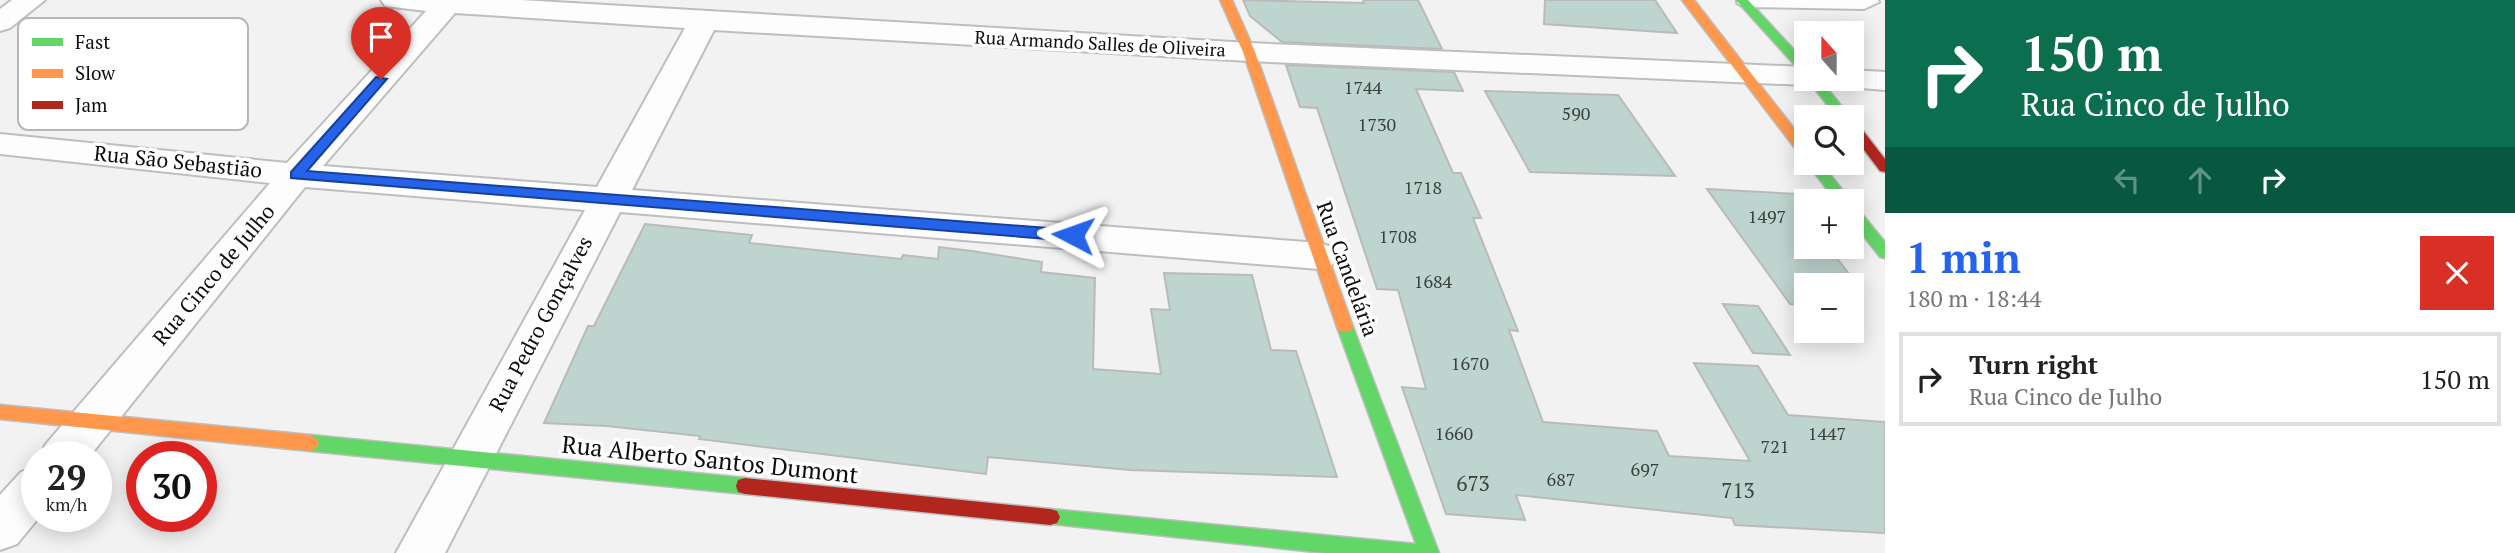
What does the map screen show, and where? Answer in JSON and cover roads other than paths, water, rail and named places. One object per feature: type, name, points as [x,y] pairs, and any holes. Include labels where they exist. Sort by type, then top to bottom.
[{"type":"street","points":[[0,22],[31,0]]},
{"type":"street","name":"Rua Armando Salles de Oliveira","points":[[395,0],[450,1],[704,21],[1249,52],[1794,75]]},
{"type":"street","name":"Rua Candelária","points":[[1226,0],[1249,52],[1319,256],[1429,553]]},
{"type":"street","points":[[1688,0],[1794,138]]},
{"type":"street","name":"Rua Cinco de Julho","points":[[76,441],[296,175],[450,1]]},
{"type":"street","points":[[1743,2],[1794,58]]},
{"type":"street","name":"Rua Pedro Gonçalves","points":[[420,553],[468,458],[704,21]]},
{"type":"street","points":[[1864,80],[1885,81]]},
{"type":"street","points":[[1823,91],[1834,105]]},
{"type":"street","points":[[1864,141],[1885,168]]},
{"type":"street","name":"Rua São Sebastião","points":[[0,144],[296,175],[609,197],[1319,256]]},
{"type":"street","points":[[1823,175],[1835,189]]},
{"type":"street","points":[[1864,226],[1885,253]]},
{"type":"street","name":"Rua Alberto Santos Dumont","points":[[0,412],[1415,553]]},
{"type":"street","points":[[0,529],[21,505]]},
{"type":"lane","points":[[1743,2],[1864,5],[1872,2],[1870,0]]}]
